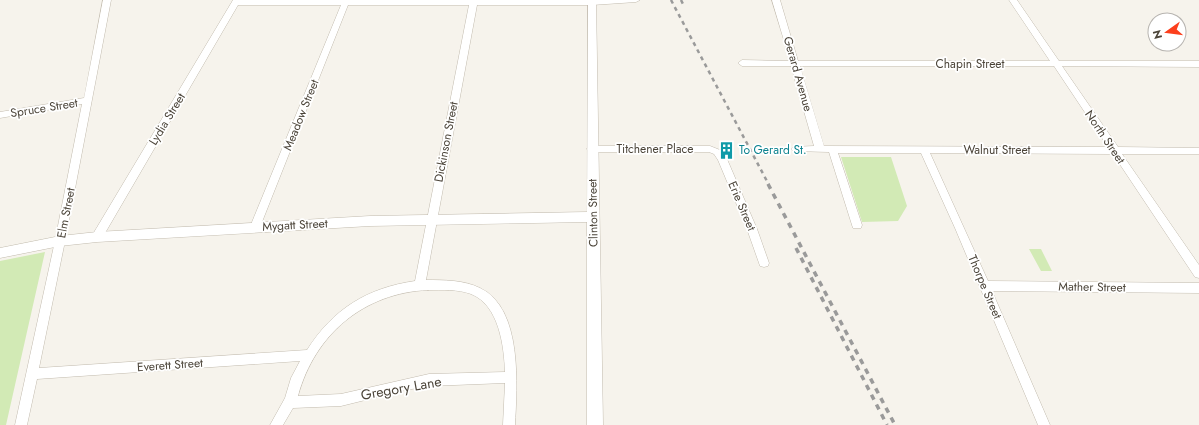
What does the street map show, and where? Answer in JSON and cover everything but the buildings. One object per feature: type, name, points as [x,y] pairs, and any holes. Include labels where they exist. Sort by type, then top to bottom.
[{"type":"street","name":"Elm Street","points":[[21,425],[60,241],[107,0]]},
{"type":"street","points":[[236,2],[636,0]]},
{"type":"street","name":"Gerard Avenue","points":[[776,0],[796,63],[820,149]]},
{"type":"street","name":"North Street","points":[[1013,0],[1114,151],[1199,274]]},
{"type":"street","name":"Dickinson Street","points":[[420,285],[474,1]]},
{"type":"street","name":"Clinton Street","points":[[592,1],[592,217],[595,425]]},
{"type":"street","name":"Lydia Street","points":[[97,237],[236,2]]},
{"type":"street","name":"Meadow Street","points":[[255,227],[346,2]]},
{"type":"street","name":"Chapin Street","points":[[742,63],[1199,64]]},
{"type":"street","name":"Spruce Street","points":[[0,115],[88,100]]},
{"type":"street","name":"Titchener Place","points":[[592,149],[710,149],[717,152]]},
{"type":"street","points":[[832,149],[857,225]]},
{"type":"street","name":"Walnut Street","points":[[796,150],[1199,151]]},
{"type":"street","name":"Thorpe Street","points":[[924,150],[1044,425]]},
{"type":"street","name":"Erie Street","points":[[717,152],[722,159],[752,229],[764,263]]},
{"type":"street","name":"Mygatt Street","points":[[0,253],[60,241],[97,237],[255,227],[432,219],[592,217]]},
{"type":"street","points":[[276,425],[289,402],[297,380],[310,355],[326,333],[346,312],[389,291],[420,285],[450,286],[471,289],[482,294],[495,307],[507,333],[511,358],[512,377],[509,425]]},
{"type":"street","name":"Mather Street","points":[[984,286],[1199,288]]},
{"type":"street","name":"Everett Street","points":[[31,374],[310,355]]},
{"type":"street","name":"Gregory Lane","points":[[289,402],[341,400],[429,380],[512,377]]},
{"type":"green space","points":[[841,157],[891,157],[907,206],[898,221],[862,222]]},
{"type":"green space","points":[[1029,249],[1041,249],[1052,271],[1041,271]]},
{"type":"green space","points":[[45,252],[6,425],[0,425],[0,261]]},
{"type":"railway","points":[[671,0],[769,185]]},
{"type":"railway","points":[[681,0],[684,6]]},
{"type":"railway","points":[[768,184],[895,425]]},
{"type":"railway","points":[[796,248],[887,425]]},
{"type":"place","name":"To Gerard St.","points":[[726,150]]}]
